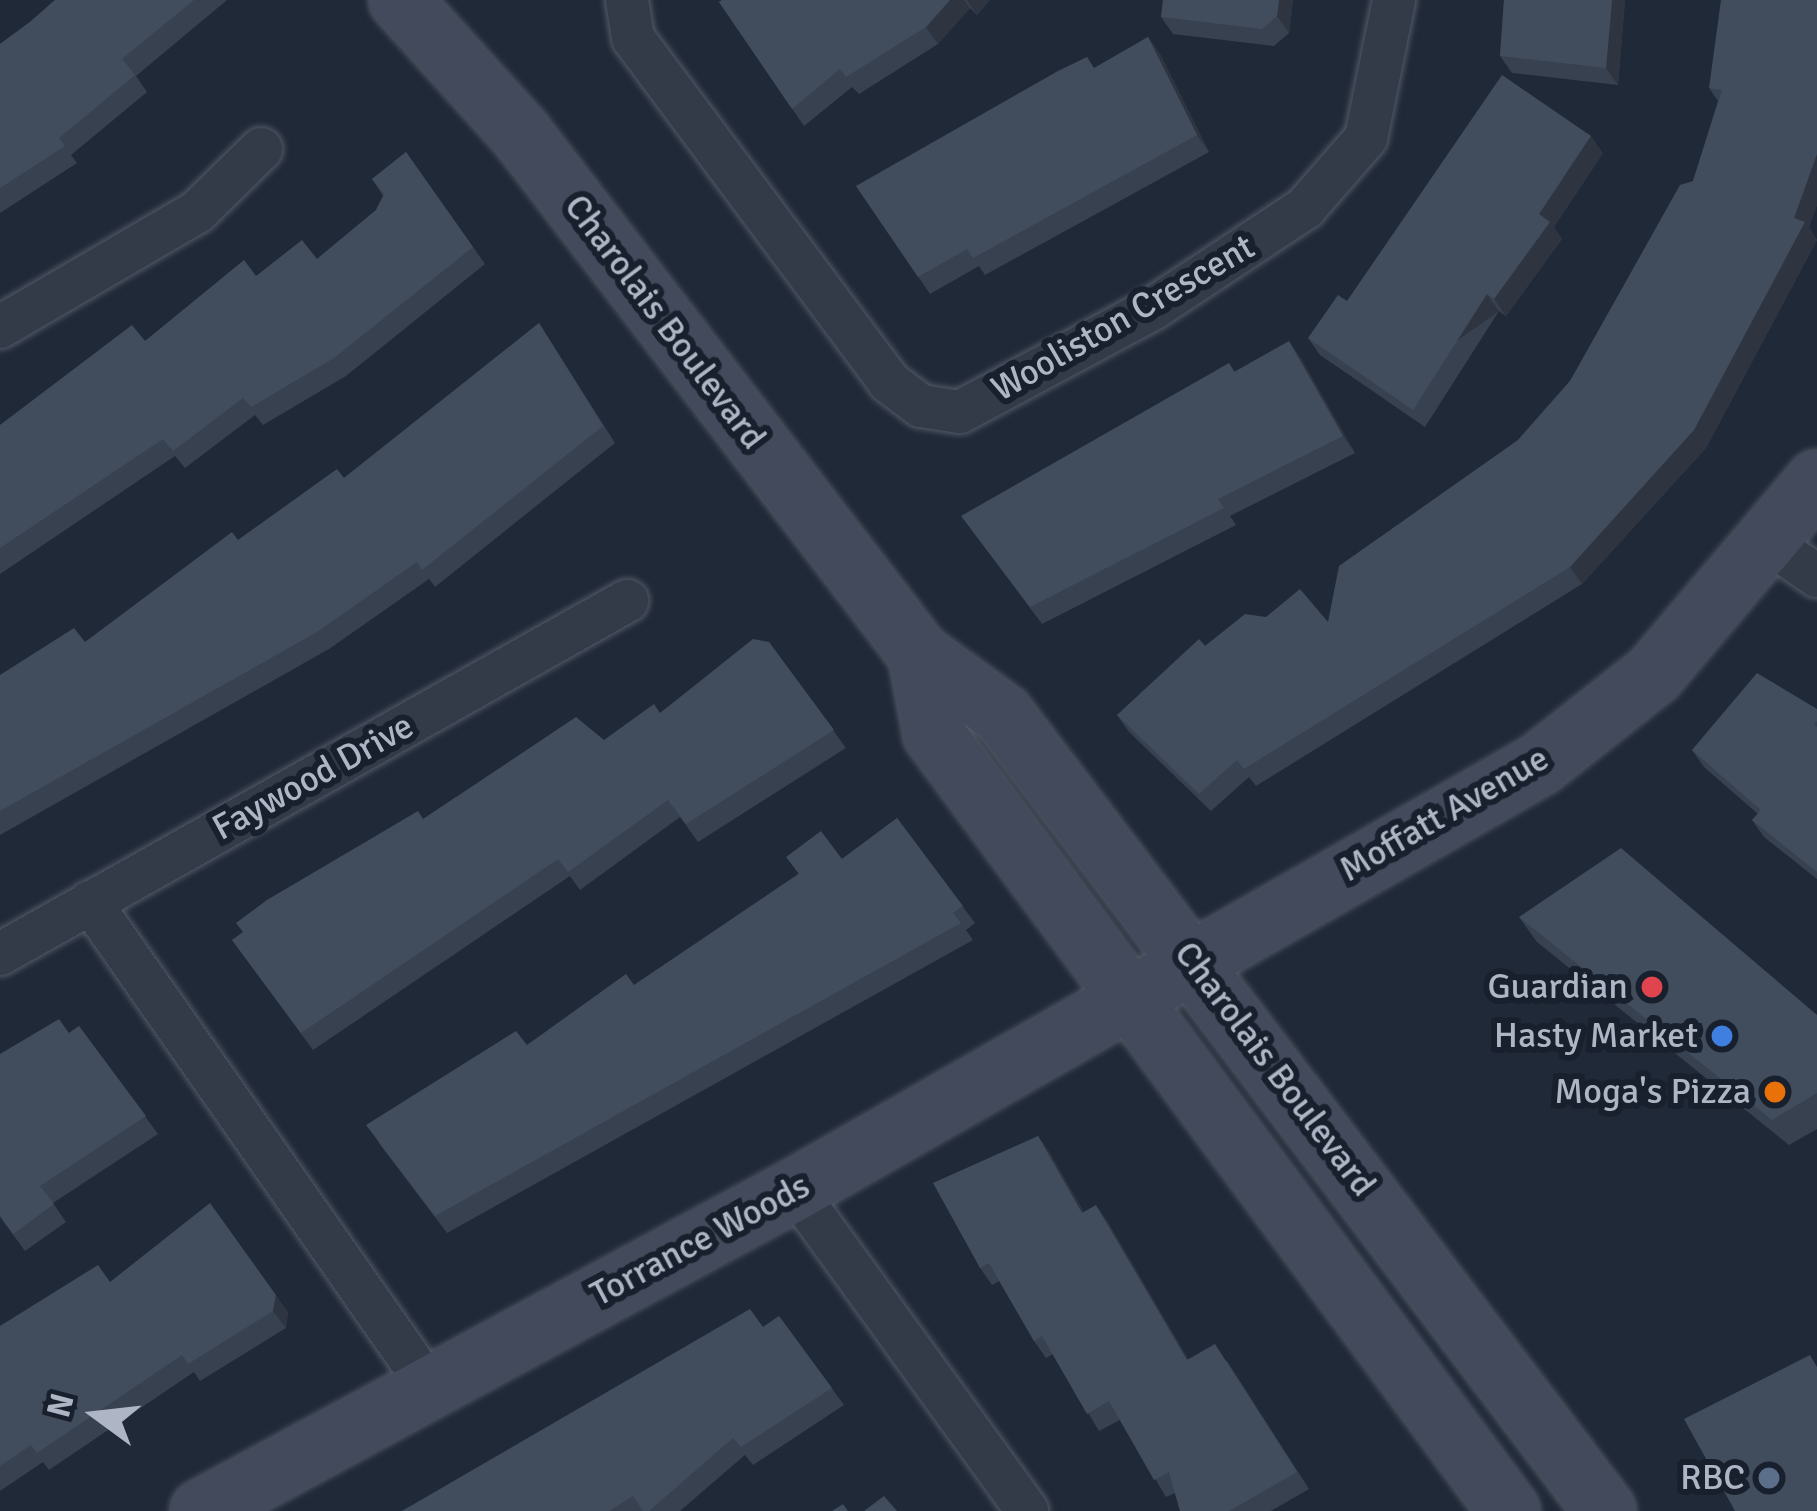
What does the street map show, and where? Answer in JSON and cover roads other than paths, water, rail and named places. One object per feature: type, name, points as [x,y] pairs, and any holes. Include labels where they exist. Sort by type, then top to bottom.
[{"type":"street","name":"Charolais Boulevard","points":[[400,0],[521,134],[919,654],[1003,715],[1190,956],[1604,1511]]},
{"type":"street","name":"Wooliston Crescent","points":[[627,0],[633,38],[889,382],[921,406],[960,412],[1154,308],[1305,208],[1366,138],[1394,0]]},
{"type":"street","points":[[0,327],[197,212],[260,149]]},
{"type":"street","name":"Moffatt Avenue","points":[[1190,956],[1540,764],[1795,561],[1817,482]]},
{"type":"street","name":"Faywood Drive","points":[[0,954],[627,602]]},
{"type":"street","name":"Charolais Boulevard","points":[[919,654],[934,734],[1508,1511]]},
{"type":"street","points":[[90,902],[428,1384]]},
{"type":"street","name":"Torrance Woods","points":[[201,1511],[428,1384],[795,1190],[1190,956]]},
{"type":"street","points":[[795,1190],[1027,1511]]},
{"type":"place","name":"Guardian","points":[[1652,987]]},
{"type":"place","name":"Hasty Market","points":[[1722,1036]]},
{"type":"place","name":"Moga's Pizza","points":[[1775,1092]]},
{"type":"place","name":"RBC","points":[[1769,1478]]}]
